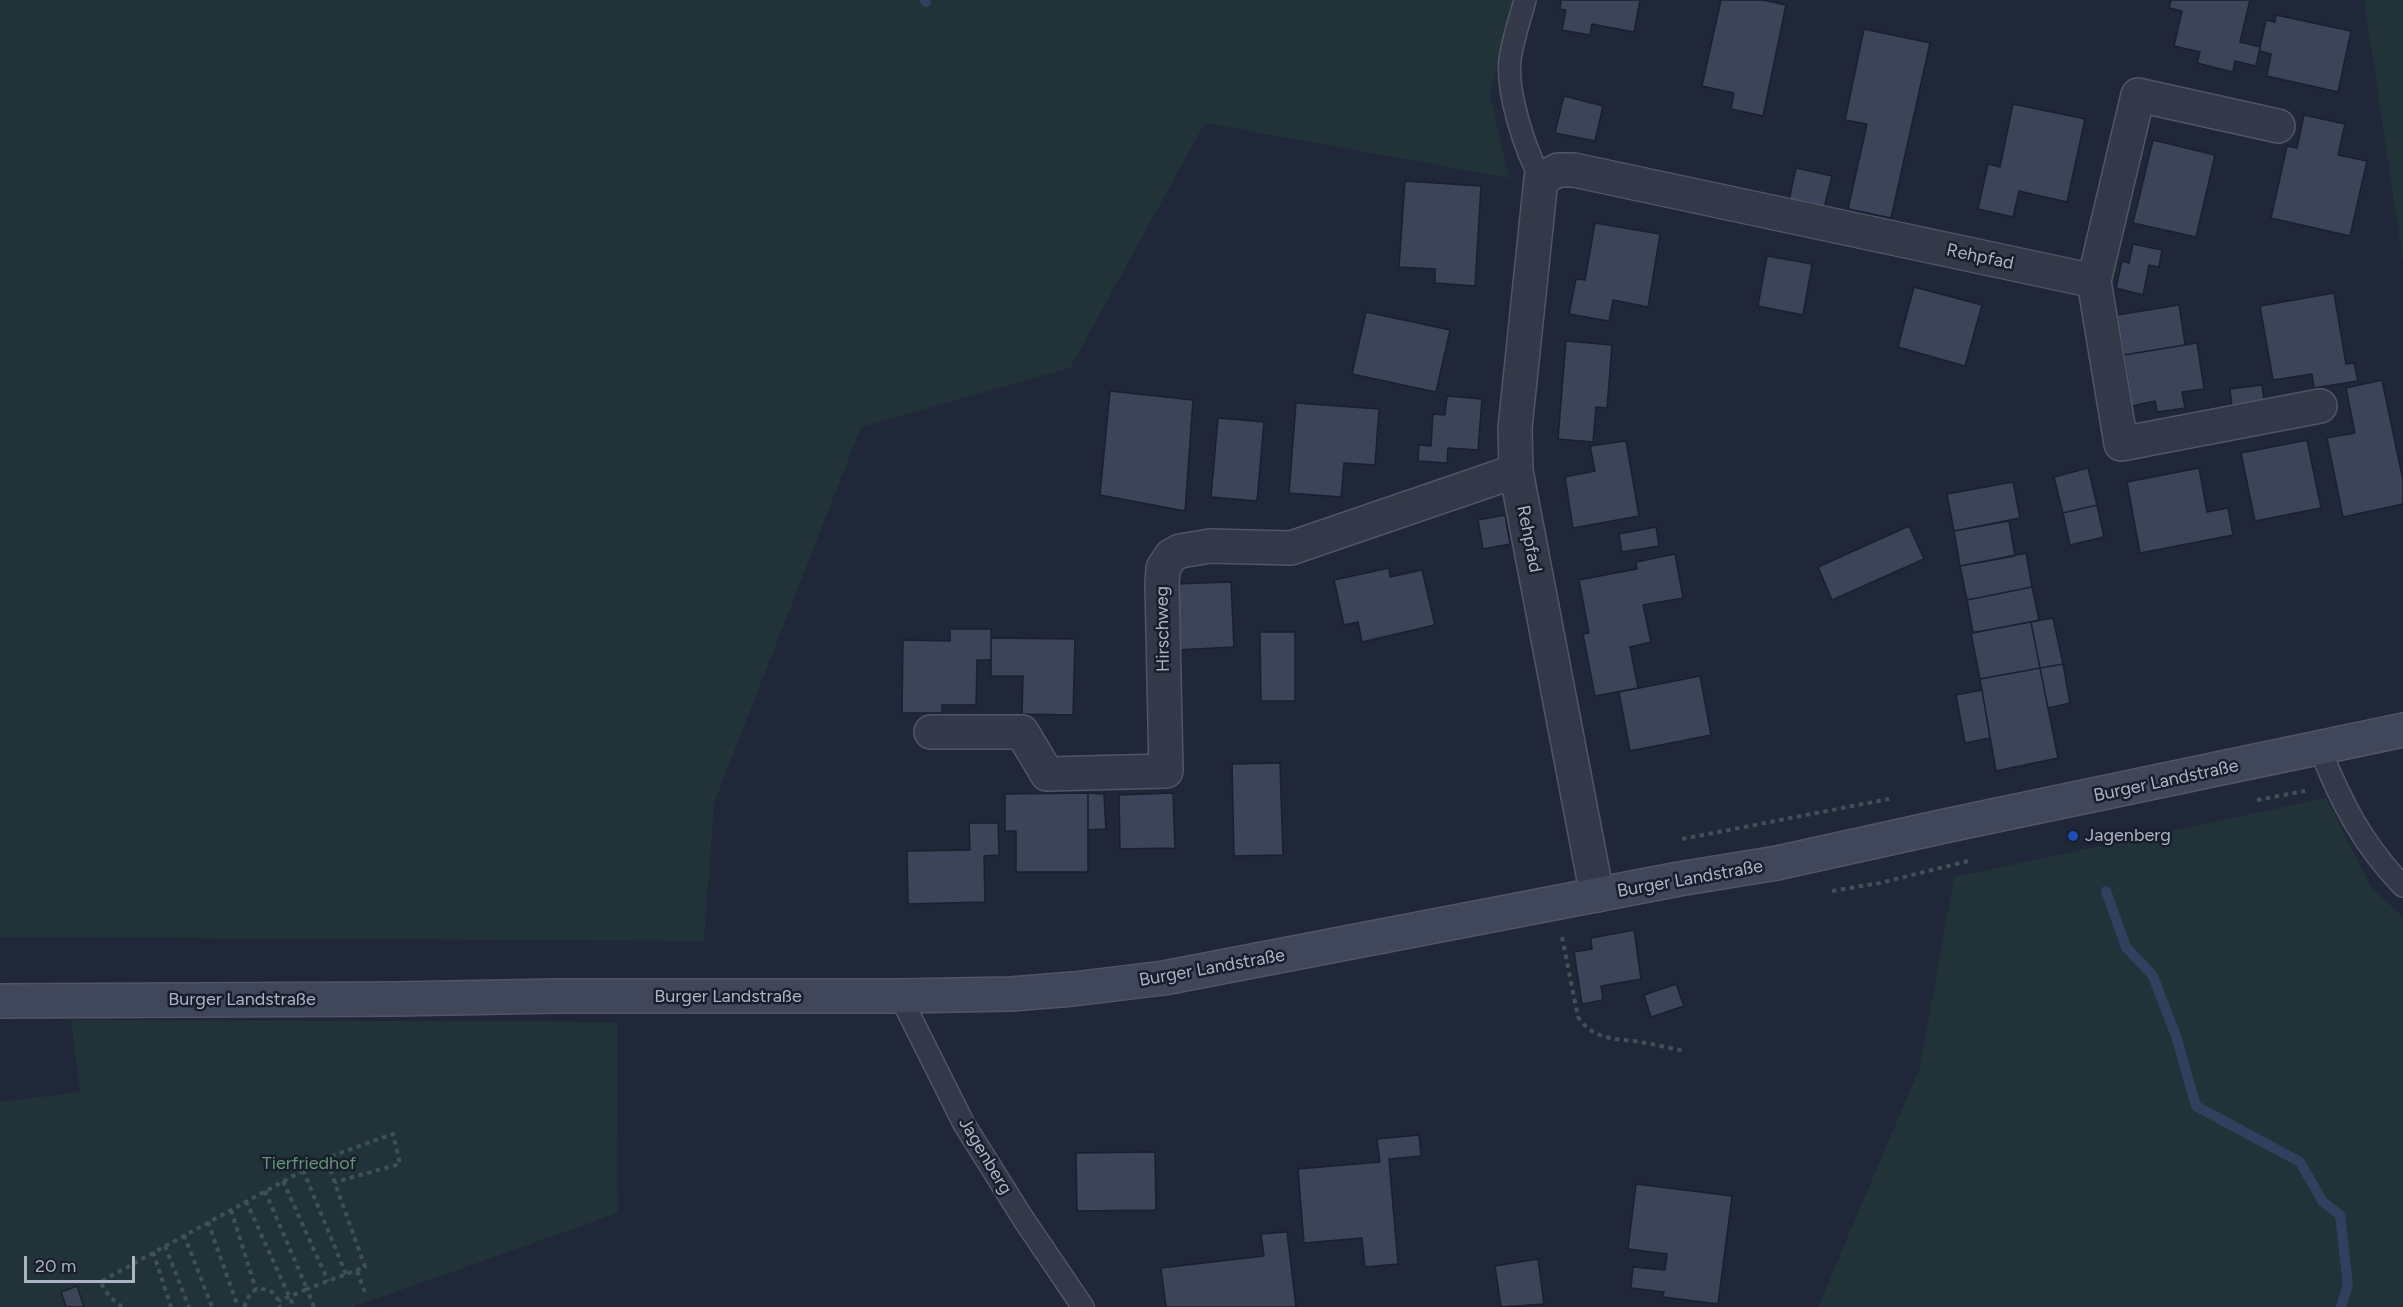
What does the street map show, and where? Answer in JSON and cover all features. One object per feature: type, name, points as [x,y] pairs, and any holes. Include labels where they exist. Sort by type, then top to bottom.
[{"type":"main road","name":"Burger Landstraße","points":[[0,1001],[1011,994],[1164,978],[1597,895],[1778,863],[1943,826],[2403,730]]},
{"type":"street","points":[[2278,126],[2138,95],[2094,281],[2121,444],[2320,406]]},
{"type":"street","name":"Rehpfad","points":[[1597,895],[1516,471],[1515,428],[1541,179],[1558,170],[1574,170],[2094,281]]},
{"type":"street","name":"Hirschweg","points":[[931,732],[1022,732],[1047,774],[1166,771],[1162,584],[1163,568],[1171,556],[1180,551],[1210,546],[1292,548],[1516,471]]},
{"type":"lane","points":[[1524,0],[1510,57],[1509,75],[1513,101],[1531,161],[1541,179]]},
{"type":"lane","points":[[2320,749],[2344,806],[2384,867],[2403,886]]},
{"type":"lane","name":"Jagenberg","points":[[900,996],[964,1124],[1024,1220],[1083,1307]]},
{"type":"path","points":[[1681,840],[1892,798]]},
{"type":"path","points":[[1560,931],[1578,1017],[1583,1025],[1598,1035],[1618,1041],[1685,1051]]},
{"type":"path","points":[[122,1307],[110,1297],[100,1282],[326,1158],[393,1134],[400,1164],[334,1182]]},
{"type":"path","points":[[279,1301],[365,1267],[326,1158]]},
{"type":"path","points":[[303,1170],[346,1274]]},
{"type":"path","points":[[283,1181],[328,1281]]},
{"type":"path","points":[[265,1191],[314,1307]]},
{"type":"path","points":[[246,1201],[294,1307]]},
{"type":"path","points":[[231,1210],[256,1290]]},
{"type":"path","points":[[208,1222],[238,1307]]},
{"type":"path","points":[[184,1235],[212,1307]]},
{"type":"path","points":[[165,1246],[189,1307]]},
{"type":"path","points":[[153,1252],[171,1307]]},
{"type":"path","points":[[357,1271],[365,1293]]},
{"type":"path","points":[[244,1307],[247,1296],[256,1290],[267,1289],[276,1295],[280,1307]]},
{"type":"green space","points":[[0,0],[1512,0],[1490,95],[1509,178],[1205,123],[1070,368],[861,427],[714,803],[704,941],[0,937]]},
{"type":"green space","points":[[2364,0],[2403,0],[2403,261]]},
{"type":"green space","points":[[2326,798],[2371,887],[2403,917],[2403,1307],[1818,1307],[1920,1067],[1954,877]]},
{"type":"green space","name":"Tierfriedhof","points":[[71,1020],[617,1022],[618,1213],[353,1307],[0,1307],[0,1102],[80,1092]]},
{"type":"building","points":[[1561,0],[1640,0],[1634,32],[1592,24],[1590,35],[1562,30],[1566,10],[1560,9]]},
{"type":"building","points":[[1721,0],[1763,0],[1786,5],[1763,116],[1731,109],[1734,93],[1702,86]]},
{"type":"building","points":[[2171,0],[2250,0],[2240,42],[2260,47],[2256,66],[2235,61],[2233,72],[2197,63],[2200,52],[2174,46],[2182,11],[2169,8]]},
{"type":"building","points":[[2276,15],[2351,31],[2338,92],[2267,76],[2271,54],[2260,51],[2260,47],[2266,20],[2275,22]]},
{"type":"building","points":[[1864,29],[1930,43],[1891,218],[1848,209],[1867,124],[1845,120]]},
{"type":"building","points":[[1564,96],[1603,106],[1595,141],[1555,133]]},
{"type":"building","points":[[2013,104],[2085,119],[2067,202],[2019,191],[2013,217],[1978,209],[1988,164],[2000,167]]},
{"type":"building","points":[[2304,115],[2345,124],[2338,155],[2367,161],[2350,236],[2271,218],[2287,146],[2297,148]]},
{"type":"building","points":[[2153,140],[2215,155],[2196,237],[2133,223]]},
{"type":"building","points":[[1796,168],[1832,176],[1824,208],[1789,200]]},
{"type":"building","points":[[1405,181],[1481,186],[1475,286],[1435,283],[1435,269],[1399,267]]},
{"type":"building","points":[[1595,223],[1660,234],[1648,307],[1613,300],[1609,321],[1569,314],[1576,279],[1585,280]]},
{"type":"building","points":[[2133,244],[2162,250],[2159,267],[2149,265],[2143,295],[2116,288],[2122,261],[2129,263]]},
{"type":"building","points":[[1767,256],[1812,264],[1803,315],[1758,306]]},
{"type":"building","points":[[1914,287],[1982,305],[1965,366],[1898,347]]},
{"type":"building","points":[[2334,293],[2346,364],[2354,363],[2358,381],[2314,388],[2312,374],[2273,380],[2260,306]]},
{"type":"building","points":[[2179,305],[2185,345],[2124,355],[2117,315]]},
{"type":"building","points":[[1366,312],[1450,330],[1436,392],[1352,374]]},
{"type":"building","points":[[1566,341],[1612,345],[1607,408],[1596,407],[1593,442],[1558,439]]},
{"type":"building","points":[[2197,343],[2204,389],[2182,392],[2185,408],[2157,412],[2155,401],[2132,406],[2124,355]]},
{"type":"building","points":[[2382,380],[2403,480],[2403,504],[2343,517],[2327,438],[2355,433],[2346,388]]},
{"type":"building","points":[[2262,385],[2264,401],[2232,406],[2230,389]]},
{"type":"building","points":[[1110,391],[1193,400],[1185,511],[1100,495]]},
{"type":"building","points":[[1447,396],[1482,399],[1478,450],[1448,448],[1447,463],[1418,461],[1419,445],[1431,446],[1433,414],[1445,415]]},
{"type":"building","points":[[1296,403],[1379,409],[1375,465],[1344,463],[1341,497],[1289,493]]},
{"type":"building","points":[[1218,418],[1264,422],[1257,501],[1211,497]]},
{"type":"building","points":[[2307,440],[2321,508],[2255,521],[2241,453]]},
{"type":"building","points":[[1626,441],[1639,516],[1573,528],[1565,477],[1595,471],[1590,446]]},
{"type":"building","points":[[2088,468],[2097,505],[2063,513],[2054,477]]},
{"type":"building","points":[[2199,468],[2207,512],[2228,508],[2233,535],[2140,553],[2127,482]]},
{"type":"building","points":[[2013,482],[2020,518],[1954,531],[1947,494]]},
{"type":"building","points":[[2097,505],[2104,537],[2070,545],[2063,513]]},
{"type":"building","points":[[1505,515],[1510,544],[1483,549],[1478,520]]},
{"type":"building","points":[[2009,521],[2015,556],[1960,566],[1954,531]]},
{"type":"building","points":[[1909,526],[1924,559],[1832,600],[1818,567]]},
{"type":"building","points":[[1656,527],[1659,546],[1622,552],[1619,534]]},
{"type":"building","points":[[2026,553],[2032,587],[1967,600],[1960,566]]},
{"type":"building","points":[[1675,554],[1683,598],[1643,605],[1651,642],[1630,647],[1638,688],[1595,696],[1583,634],[1589,633],[1579,580],[1637,569],[1636,562]]},
{"type":"building","points":[[1389,568],[1390,577],[1422,570],[1435,625],[1362,642],[1358,622],[1344,625],[1334,580]]},
{"type":"building","points":[[1231,582],[1234,647],[1176,650],[1174,584]]},
{"type":"building","points":[[2032,587],[2039,620],[1973,633],[1967,600]]},
{"type":"building","points":[[2053,618],[2063,664],[2040,668],[2031,622]]},
{"type":"building","points":[[2031,622],[2040,668],[1980,679],[1971,633]]},
{"type":"building","points":[[950,629],[991,629],[991,660],[977,660],[976,705],[942,705],[942,713],[902,713],[903,640],[950,641]]},
{"type":"building","points":[[1260,632],[1295,632],[1295,701],[1261,701]]},
{"type":"building","points":[[991,638],[1075,639],[1073,715],[1022,714],[1023,676],[991,676]]},
{"type":"building","points":[[2063,664],[2070,703],[2048,708],[2040,668]]},
{"type":"building","points":[[2040,668],[2058,758],[1996,771],[1980,679]]},
{"type":"building","points":[[1700,676],[1711,735],[1630,751],[1619,692]]},
{"type":"building","points":[[1982,690],[1990,738],[1965,743],[1956,695]]},
{"type":"building","points":[[1280,763],[1283,855],[1234,856],[1232,764]]},
{"type":"building","points":[[1088,793],[1088,872],[1016,872],[1016,831],[1005,831],[1005,794]]},
{"type":"building","points":[[1088,793],[1104,794],[1106,829],[1088,830]]},
{"type":"building","points":[[1173,793],[1175,848],[1120,849],[1119,795]]},
{"type":"building","points":[[969,823],[998,823],[999,855],[984,856],[985,902],[908,904],[907,851],[970,850]]},
{"type":"building","points":[[1634,930],[1641,979],[1601,986],[1603,1000],[1582,1004],[1574,952],[1592,949],[1591,938]]},
{"type":"building","points":[[1676,984],[1684,1006],[1651,1017],[1644,995]]},
{"type":"building","points":[[1419,1135],[1421,1156],[1389,1159],[1398,1264],[1365,1267],[1362,1238],[1304,1243],[1298,1169],[1380,1162],[1377,1139]]},
{"type":"building","points":[[1155,1152],[1156,1210],[1077,1211],[1076,1153]]},
{"type":"building","points":[[1636,1184],[1732,1196],[1718,1304],[1663,1297],[1664,1292],[1631,1288],[1633,1267],[1665,1270],[1667,1254],[1628,1249]]},
{"type":"building","points":[[1287,1232],[1296,1307],[1166,1307],[1161,1268],[1264,1256],[1261,1234]]},
{"type":"building","points":[[1538,1259],[1544,1304],[1501,1307],[1495,1266]]},
{"type":"building","points":[[77,1286],[84,1307],[66,1307],[61,1292]]},
{"type":"waterway","points":[[2106,891],[2126,947],[2153,976],[2176,1036],[2196,1106],[2300,1162],[2323,1202],[2340,1215],[2348,1284],[2341,1307]]},
{"type":"place","name":"Jagenberg","points":[[2073,836]]}]
